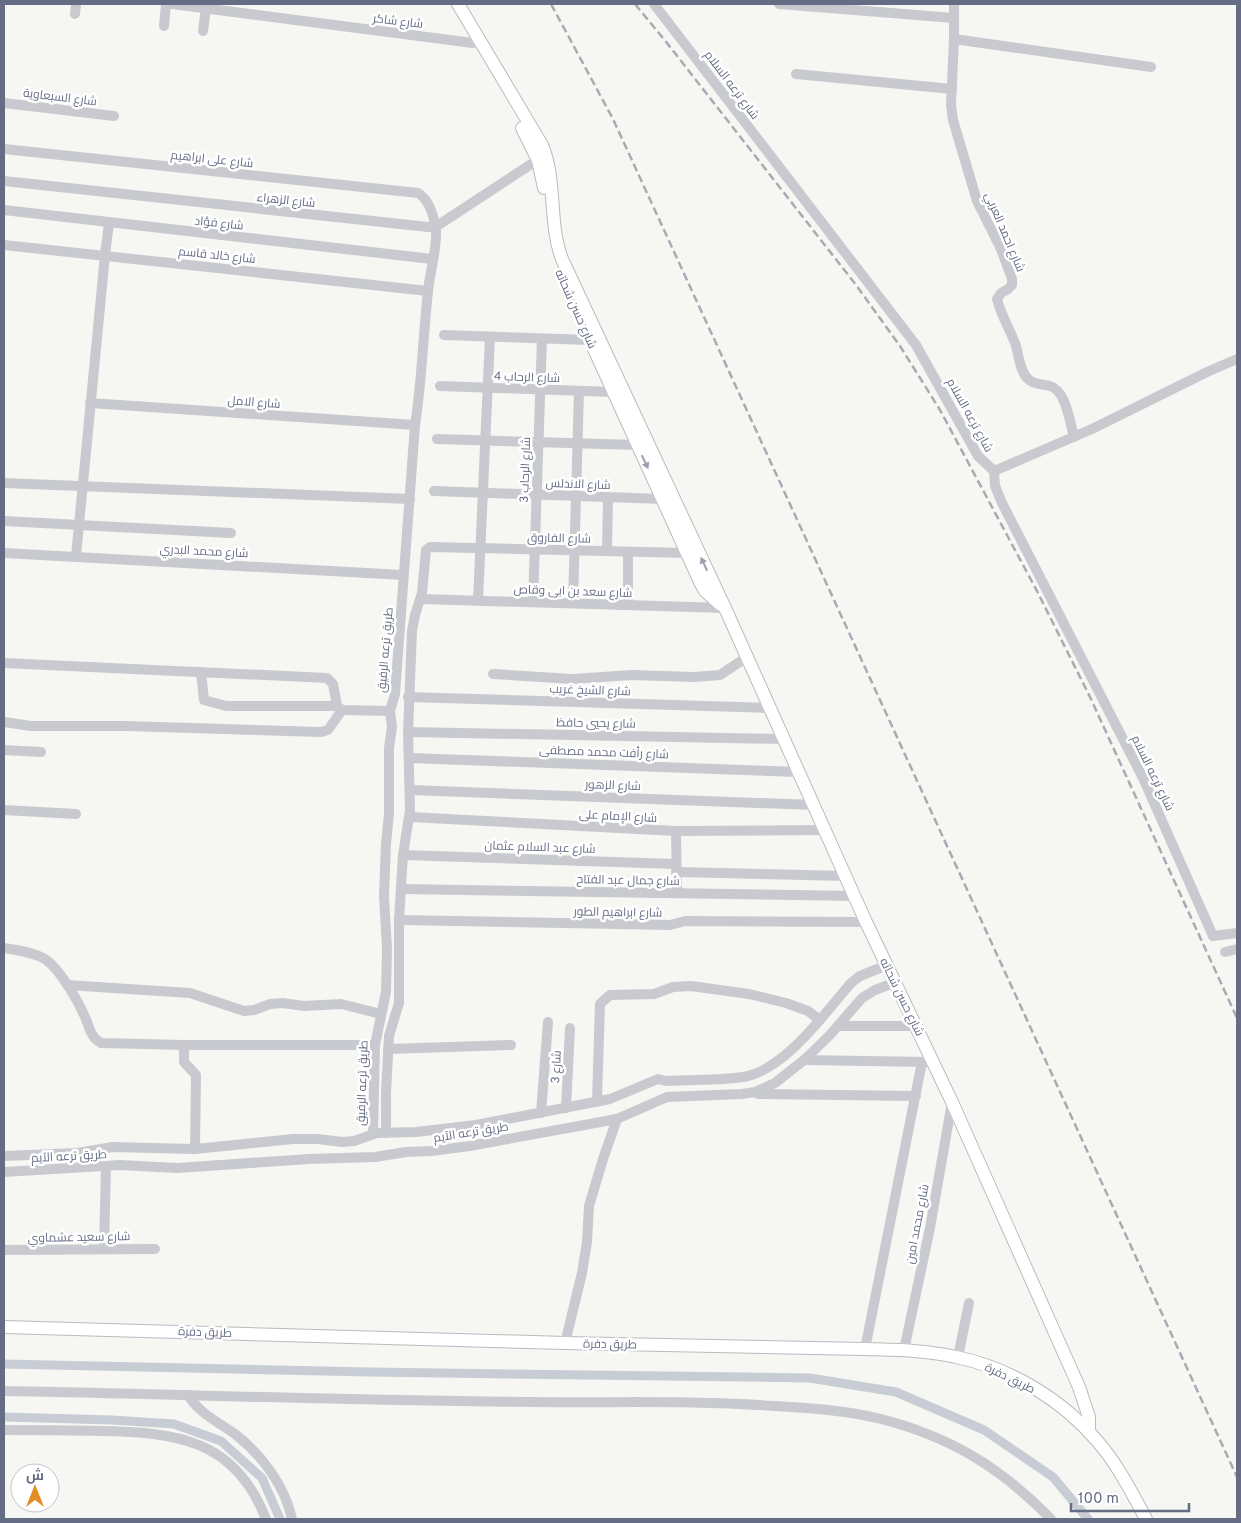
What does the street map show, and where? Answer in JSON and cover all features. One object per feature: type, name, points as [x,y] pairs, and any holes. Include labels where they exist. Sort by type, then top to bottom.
[{"type":"main road","name":"شارع حسن شحاته","points":[[448,4],[472,43],[499,81]]},
{"type":"main road","name":"شارع حسن شحاته","points":[[458,4],[529,140],[542,158],[551,177],[556,237],[562,259],[725,608],[866,922],[917,1026],[927,1062],[952,1102],[1079,1387],[1089,1418],[1089,1432]]},
{"type":"main road","name":"شارع حسن شحاته","points":[[542,158],[550,246],[613,392],[705,591],[725,608]]},
{"type":"main road","name":"طريق دفرة","points":[[4,1328],[566,1343],[865,1348],[904,1350],[958,1357],[1001,1371],[1036,1390],[1064,1410],[1089,1432],[1107,1453],[1146,1519]]},
{"type":"main road","points":[[1064,1410],[1075,1401],[1079,1387]]},
{"type":"street","points":[[164,26],[166,4]]},
{"type":"street","name":"شارع شاكر","points":[[172,4],[472,43]]},
{"type":"street","name":"شارع ترعه السلام","points":[[654,4],[916,344],[978,456],[994,471],[995,486],[1002,503],[1143,778],[1213,936],[1237,933]]},
{"type":"street","points":[[779,4],[954,18]]},
{"type":"street","name":"شارع احمد العربي","points":[[954,4],[953,120],[971,183],[985,219],[1001,249],[1012,279],[1012,285],[1001,293],[997,299],[1016,346],[1024,372],[1033,383],[1052,386],[1058,390],[1062,396],[1074,437]]},
{"type":"street","points":[[203,31],[206,8]]},
{"type":"street","points":[[954,39],[1151,67]]},
{"type":"street","points":[[796,74],[952,89]]},
{"type":"street","name":"شارع السبعاوية","points":[[4,102],[114,116]]},
{"type":"street","name":"شارع على ابراهيم","points":[[4,149],[418,193],[423,196],[429,205],[435,227]]},
{"type":"street","points":[[435,227],[542,158]]},
{"type":"street","name":"شارع الزهراء","points":[[4,181],[435,227]]},
{"type":"street","name":"شارع فؤاد","points":[[4,210],[432,259]]},
{"type":"street","points":[[76,556],[109,223]]},
{"type":"street","name":"طريق ترعه الرفيق","points":[[373,1134],[374,1045],[386,992],[387,949],[384,896],[389,813],[389,748],[392,727],[390,711],[395,694],[415,425],[428,291],[435,245],[435,227]]},
{"type":"street","name":"شارع خالد قاسم","points":[[4,245],[428,291]]},
{"type":"street","points":[[444,334],[590,340]]},
{"type":"street","points":[[478,600],[490,337]]},
{"type":"street","name":"شارع الرحاب 3","points":[[533,602],[542,338]]},
{"type":"street","points":[[994,471],[1074,437],[1237,358]]},
{"type":"street","name":"شارع الرحاب 4","points":[[440,386],[613,392]]},
{"type":"street","points":[[573,603],[578,391]]},
{"type":"street","name":"شارع الامل","points":[[90,403],[415,425]]},
{"type":"street","points":[[437,439],[637,445]]},
{"type":"street","points":[[4,483],[410,499]]},
{"type":"street","name":"شارع الاندلس","points":[[434,491],[662,499]]},
{"type":"street","points":[[607,551],[608,498]]},
{"type":"street","points":[[4,521],[231,533]]},
{"type":"street","name":"طريق ترعه الرفيق","points":[[386,1133],[388,1049],[389,1036],[399,999],[399,920],[403,854],[410,817],[408,697],[413,625],[421,599],[426,550],[430,547]]},
{"type":"street","name":"شارع الفاروق","points":[[430,547],[687,553]]},
{"type":"street","points":[[628,552],[628,605]]},
{"type":"street","name":"شارع محمد البدري","points":[[4,553],[403,575]]},
{"type":"street","name":"شارع سعد بن ابى وقاص","points":[[421,599],[725,608]]},
{"type":"street","points":[[493,674],[572,679],[632,675],[694,677],[720,675],[747,657]]},
{"type":"street","points":[[4,663],[327,678],[333,684],[339,708],[328,730],[321,732],[126,726],[31,726],[4,722]]},
{"type":"street","points":[[201,672],[204,700],[226,706],[390,711]]},
{"type":"street","name":"شارع الشيخ غريب","points":[[408,697],[770,708]]},
{"type":"street","name":"شارع يحيي حافظ","points":[[408,732],[784,740]]},
{"type":"street","points":[[4,750],[40,752]]},
{"type":"street","name":"شارع رأفت محمد مصطفى","points":[[409,758],[799,772]]},
{"type":"street","name":"شارع الزهور","points":[[410,790],[814,806]]},
{"type":"street","points":[[4,810],[76,814]]},
{"type":"street","name":"شارع الإمام على","points":[[410,817],[676,831],[826,830]]},
{"type":"street","points":[[676,831],[676,893]]},
{"type":"street","name":"شارع عبد السلام عثمان","points":[[403,854],[846,876]]},
{"type":"street","name":"شارع جمال عبد الفتاح","points":[[401,889],[855,896]]},
{"type":"street","name":"شارع ابراهيم الطور","points":[[399,920],[670,925],[685,921],[866,922]]},
{"type":"street","points":[[4,948],[24,951],[46,960],[66,985],[84,1016],[94,1039],[101,1043],[374,1045]]},
{"type":"street","points":[[1225,952],[1237,949]]},
{"type":"street","name":"طريق ترعه الآيم","points":[[4,1156],[77,1153],[113,1147],[196,1149],[293,1139],[354,1141],[373,1134],[416,1132],[476,1125],[566,1108],[610,1099],[658,1080],[742,1077],[770,1066],[790,1051],[820,1020],[851,983],[860,976],[887,965]]},
{"type":"street","name":"طريق ترعه الآيم","points":[[4,1172],[120,1165],[177,1168],[309,1159],[375,1157],[470,1146],[617,1119],[667,1097],[756,1092],[775,1083],[804,1060],[838,1026],[862,998],[875,990],[896,982]]},
{"type":"street","points":[[66,985],[190,993],[222,1002],[232,1008],[244,1011],[254,1010],[270,1004],[283,1003],[304,1006],[341,1004],[381,1014]]},
{"type":"street","points":[[597,1101],[600,1004],[610,995],[654,994],[673,987],[691,986],[749,994],[786,1003],[808,1011],[820,1020]]},
{"type":"street","points":[[541,1113],[548,1022]]},
{"type":"street","points":[[838,1026],[917,1026]]},
{"type":"street","name":"شارع 3","points":[[566,1108],[570,1028]]},
{"type":"street","points":[[184,1045],[184,1062],[196,1075],[196,1149]]},
{"type":"street","points":[[388,1049],[510,1045]]},
{"type":"street","points":[[804,1060],[927,1062],[916,1096],[865,1348]]},
{"type":"street","points":[[742,1094],[916,1096]]},
{"type":"street","name":"شارع محمد امين","points":[[904,1350],[930,1228],[952,1102]]},
{"type":"street","points":[[566,1343],[582,1273],[587,1242],[589,1206],[617,1119]]},
{"type":"street","points":[[104,1249],[106,1166]]},
{"type":"street","name":"شارع سعيد عشماوي","points":[[4,1250],[155,1249]]},
{"type":"street","points":[[958,1357],[969,1304]]},
{"type":"street","points":[[4,1391],[505,1402],[718,1403],[818,1408],[852,1413],[911,1428],[968,1452],[1009,1480],[1051,1519]]},
{"type":"street","points":[[188,1395],[200,1410],[241,1439],[263,1461],[279,1486],[292,1519]]},
{"type":"street","points":[[4,1430],[119,1431],[183,1438],[219,1455],[235,1468],[249,1485],[266,1519]]},
{"type":"waterway","points":[[4,1364],[370,1372],[810,1378],[896,1392],[984,1430],[1053,1477],[1088,1519]]},
{"type":"waterway","points":[[4,1417],[174,1424],[221,1441],[262,1478],[280,1519]]},
{"type":"railway","points":[[551,4],[613,119],[1237,1477]]},
{"type":"railway","points":[[635,4],[856,285],[900,346],[940,410],[1037,591],[1090,697],[1237,1018]]}]
